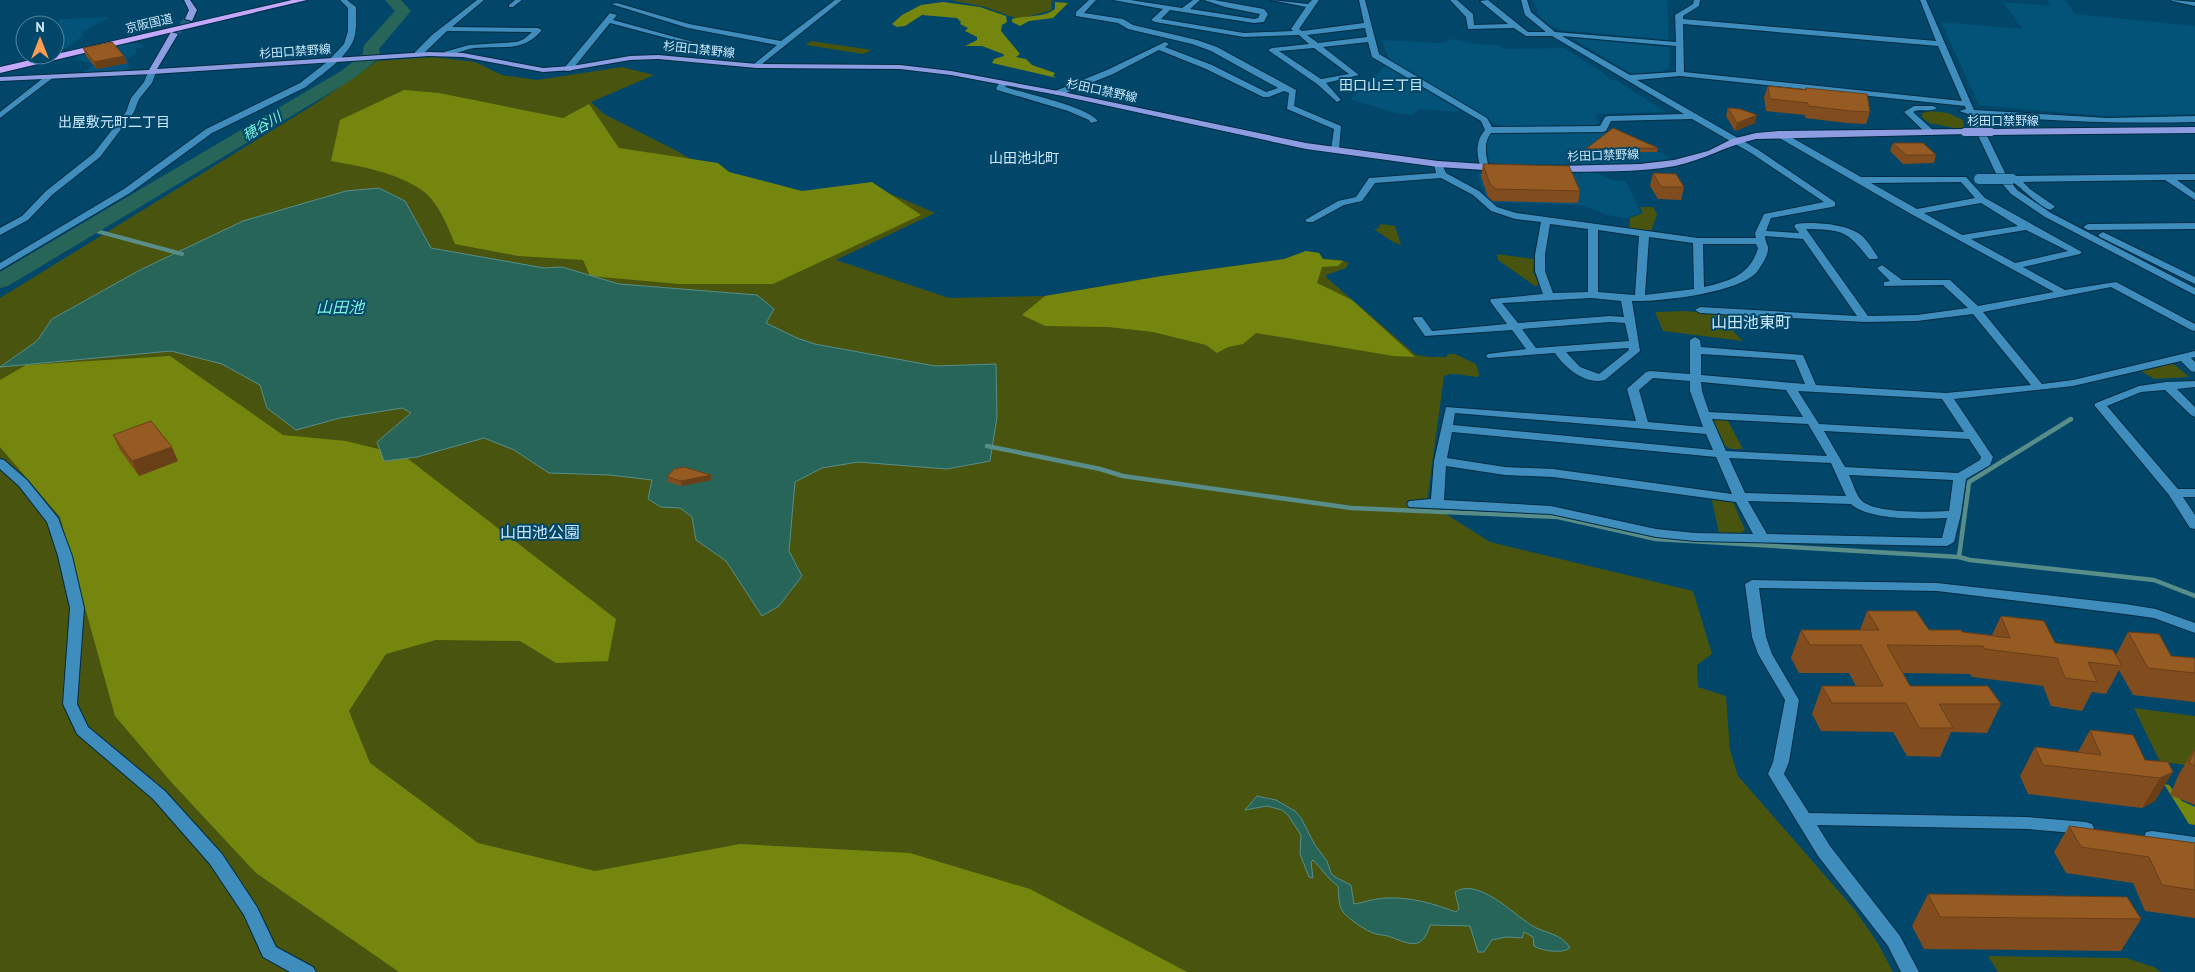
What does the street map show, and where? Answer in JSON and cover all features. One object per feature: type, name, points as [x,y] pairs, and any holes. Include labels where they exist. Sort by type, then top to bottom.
[{"type":"highway","name":"京阪国道","points":[[65,52],[284,0]]},
{"type":"highway","name":"京阪国道","points":[[65,55],[303,0]]},
{"type":"highway","name":"京阪国道","points":[[0,69],[15,65]]},
{"type":"highway","name":"京阪国道","points":[[0,69],[20,65]]},
{"type":"highway","points":[[20,78],[17,72],[32,65]]},
{"type":"main road","points":[[187,0],[193,10],[189,18]]},
{"type":"main road","points":[[152,72],[174,34]]},
{"type":"main road","name":"杉田口禁野線","points":[[0,79],[447,54],[464,55],[519,67],[543,70],[568,69],[630,58],[658,57],[757,66],[900,67],[951,72],[1058,93],[1260,138],[1438,164],[1510,168]]},
{"type":"main road","name":"杉田口禁野線","points":[[1547,169],[1640,167],[1675,163],[1711,153],[1735,141],[1778,134],[2195,130]]},
{"type":"street","points":[[0,267],[127,191],[209,131],[303,84],[332,61],[346,46],[351,37],[352,7],[343,0]]},
{"type":"street","points":[[414,55],[481,0]]},
{"type":"street","points":[[511,6],[519,0]]},
{"type":"street","points":[[757,66],[839,0]]},
{"type":"street","points":[[1093,0],[1079,14],[1120,21],[1131,27],[1214,49],[1293,92],[1290,107],[1338,128],[1335,150]]},
{"type":"street","points":[[1116,0],[1254,21],[1261,20],[1264,14],[1261,11],[1227,6],[1207,0]]},
{"type":"street","points":[[1184,10],[1197,0]]},
{"type":"street","points":[[1274,0],[1310,6]]},
{"type":"street","points":[[1316,0],[1310,6],[1296,29],[1355,75],[1320,82]]},
{"type":"street","points":[[1362,0],[1375,55],[1484,120],[1489,130]]},
{"type":"street","points":[[1453,0],[1470,16],[1471,27],[1515,26]]},
{"type":"street","points":[[1485,0],[1483,1],[1489,7],[1526,34],[1553,34],[1678,44]]},
{"type":"street","points":[[1524,0],[1528,13],[1553,34],[1735,141],[1832,204],[1767,216],[1760,237],[1763,248],[1761,256],[1752,272],[1727,284],[1699,291],[1640,298],[1626,299],[1593,295],[1495,301],[1533,351]]},
{"type":"street","points":[[1680,74],[1679,15],[1697,5],[1696,0]]},
{"type":"street","points":[[1923,0],[1969,107],[2002,176],[2014,192],[2048,215],[2195,292]]},
{"type":"street","points":[[2179,0],[2195,4]]},
{"type":"street","points":[[568,69],[609,22],[613,16],[617,1],[688,26],[783,44]]},
{"type":"street","points":[[1168,8],[1155,20],[1245,38],[1368,25]]},
{"type":"street","points":[[1678,20],[1941,44]]},
{"type":"street","points":[[609,22],[700,44]]},
{"type":"street","points":[[665,36],[688,26]]},
{"type":"street","points":[[1058,93],[1110,72],[1194,27]]},
{"type":"street","points":[[446,29],[538,30],[528,41],[469,47],[447,54]]},
{"type":"street","points":[[1337,100],[1320,82],[1272,50],[1371,39]]},
{"type":"street","points":[[1158,47],[1208,67],[1266,95],[1284,88]]},
{"type":"street","points":[[0,232],[25,218],[49,194],[97,155],[130,112],[135,98],[148,83],[152,72]]},
{"type":"street","points":[[1628,78],[1680,74],[1969,107],[2033,118],[2118,121],[2195,119]]},
{"type":"street","points":[[0,116],[50,77]]},
{"type":"street","points":[[1004,83],[1000,88],[1071,109],[1092,118],[1094,121]]},
{"type":"street","points":[[1931,133],[1908,112],[1910,109],[1969,107]]},
{"type":"street","points":[[1485,168],[1481,154],[1485,133],[1489,130],[1603,128],[1608,119],[1692,116]]},
{"type":"street","points":[[1778,134],[1856,180],[2065,294]]},
{"type":"street","points":[[1438,164],[1439,171],[1443,175],[1476,193],[1494,208],[1515,216],[1698,241],[1806,236]]},
{"type":"street","points":[[1310,220],[1341,203],[1359,199],[1372,180],[1443,175]]},
{"type":"street","points":[[2167,177],[2195,197]]},
{"type":"street","points":[[1856,180],[2195,177]]},
{"type":"street","points":[[1963,179],[1982,200],[2027,227],[2077,252],[2014,266]]},
{"type":"street","points":[[2014,179],[2044,203],[2195,281]]},
{"type":"street","points":[[1914,212],[1982,200]]},
{"type":"street","points":[[1546,221],[1540,255],[1540,271],[1549,297]]},
{"type":"street","points":[[1865,319],[1799,226],[1832,228],[1848,232],[1856,236],[1873,258]]},
{"type":"street","points":[[2088,227],[2195,226]]},
{"type":"street","points":[[1961,238],[2027,227]]},
{"type":"street","points":[[1593,228],[1593,295]]},
{"type":"street","points":[[1640,298],[1644,235]]},
{"type":"street","points":[[1698,241],[1699,291]]},
{"type":"street","points":[[1882,268],[1900,284]]},
{"type":"street","points":[[1888,284],[1946,282],[1976,310],[2039,388]]},
{"type":"street","points":[[1700,310],[1865,319],[1917,318],[1976,310],[2112,284],[2195,328]]},
{"type":"street","points":[[1492,356],[1533,351],[1635,344],[1626,299]]},
{"type":"street","points":[[1418,318],[1429,334],[1610,319],[1630,320]]},
{"type":"street","points":[[1558,349],[1569,366],[1589,377],[1601,378],[1635,351],[1632,344]]},
{"type":"street","points":[[1762,538],[1740,498],[1704,415],[1696,391],[1695,345],[1799,358],[1812,388]]},
{"type":"street","points":[[1643,424],[1634,389],[1650,374],[1790,387],[1946,396],[2039,388],[2073,383],[2189,356],[2195,369]]},
{"type":"street","points":[[2195,384],[2166,385],[2139,389],[2100,405],[2174,493],[2195,525]]},
{"type":"street","points":[[2166,385],[2195,412]]},
{"type":"street","points":[[1790,387],[1838,465],[1855,500],[1861,506],[1872,510],[1939,516],[1955,514]]},
{"type":"street","points":[[1448,428],[1960,477],[1986,462],[1986,457],[1946,396]]},
{"type":"street","points":[[1437,503],[1440,461],[1448,428],[1450,409],[1711,431]]},
{"type":"street","points":[[1704,415],[1972,436]]},
{"type":"street","points":[[1440,461],[1505,471],[1552,473],[1740,498],[1855,500]]},
{"type":"street","points":[[0,463],[23,483],[53,521],[65,556],[77,608],[70,704],[82,730],[159,795],[216,859],[251,912],[269,952],[307,972]]},
{"type":"street","points":[[1413,504],[1437,503],[1551,510],[1656,534],[1696,538],[1947,542],[1955,514],[1960,477]]},
{"type":"street","points":[[2174,493],[2195,493]]},
{"type":"street","points":[[1910,972],[1894,941],[1824,851],[1776,774],[1781,762],[1792,700],[1763,647],[1752,584],[1945,588],[2125,609],[2156,614],[2195,628]]},
{"type":"street","points":[[1803,819],[2027,823],[2106,831]]},
{"type":"street","points":[[2136,835],[2195,843]]},
{"type":"shaded area","points":[[1532,0],[1667,0],[1669,40],[1560,30],[1548,24],[1536,13],[1538,10]]},
{"type":"shaded area","points":[[2048,0],[2065,0],[2075,14],[2195,26],[2195,114],[2103,116],[1979,105],[1941,22],[2023,29],[2003,2],[2051,6]]},
{"type":"shaded area","points":[[110,17],[82,32],[83,36],[65,48],[65,19]]},
{"type":"shaded area","points":[[1572,38],[1670,47],[1669,68],[1663,71],[1632,74]]},
{"type":"shaded area","points":[[1451,39],[1477,44],[1499,45],[1503,49],[1564,48],[1602,72],[1611,80],[1616,80],[1666,112],[1599,114],[1595,116],[1599,123],[1587,127],[1504,127],[1495,124],[1389,60],[1382,40],[1441,43]]},
{"type":"shaded area","points":[[129,43],[141,44],[144,47],[135,49],[137,53],[127,59],[129,64],[127,66],[131,66],[124,72],[80,74],[92,66],[89,62],[69,60],[78,58],[76,55]]},
{"type":"shaded area","points":[[1385,66],[1459,110],[1456,112],[1420,109],[1413,115],[1395,113],[1351,99]]},
{"type":"shaded area","points":[[1607,129],[1672,158],[1602,164],[1490,164],[1487,152],[1486,143],[1489,133]]},
{"type":"shaded area","points":[[1597,173],[1611,180],[1626,181],[1641,213],[1625,218],[1608,215],[1581,205],[1488,202],[1477,174]]},
{"type":"green space","points":[[950,0],[1054,1],[1051,3],[1052,9],[1049,11],[1018,19],[985,7]]},
{"type":"green space","points":[[943,2],[980,7],[1006,16],[1007,22],[1002,25],[1001,31],[1020,54],[1016,57],[1026,59],[1032,65],[1055,73],[1053,76],[1057,78],[992,63],[994,59],[1004,56],[1003,54],[982,46],[965,46],[977,40],[977,37],[965,31],[968,28],[960,24],[961,22],[957,18],[922,15],[905,26],[897,27],[892,24],[902,15],[921,5]]},
{"type":"green space","points":[[1055,2],[1068,3],[1053,18],[1029,21],[1020,26],[1012,22],[1012,19],[1051,12],[1055,9]]},
{"type":"green space","points":[[811,41],[872,50],[863,54],[806,45]]},
{"type":"green space","name":"山田池公園","points":[[433,57],[475,62],[502,75],[537,80],[622,67],[654,75],[591,102],[604,114],[675,150],[720,176],[801,194],[868,184],[935,213],[836,260],[949,298],[1045,296],[1162,276],[1284,259],[1306,251],[1319,253],[1323,259],[1341,260],[1349,263],[1346,268],[1326,275],[1327,278],[1416,355],[1446,357],[1448,354],[1455,354],[1476,364],[1478,377],[1457,374],[1444,376],[1427,502],[1490,542],[1693,591],[1712,654],[1697,665],[1698,687],[1726,696],[1730,750],[1738,776],[1855,910],[1879,945],[1893,972],[0,972],[0,298],[315,104],[377,61]]},
{"type":"green space","points":[[404,90],[439,93],[563,118],[589,104],[619,148],[718,163],[729,172],[802,191],[872,182],[921,215],[773,284],[679,284],[590,276],[583,260],[518,256],[455,244],[438,208],[423,191],[402,179],[390,175],[367,168],[331,161],[340,120]]},
{"type":"green space","points":[[1931,111],[1948,113],[1963,120],[1964,126],[1960,129],[1929,123],[1922,117],[1922,113]]},
{"type":"green space","points":[[1640,207],[1653,207],[1657,214],[1651,232],[1629,229],[1630,218],[1643,213]]},
{"type":"green space","points":[[1380,224],[1395,226],[1401,245],[1374,229],[1379,228]]},
{"type":"green space","points":[[1306,251],[1319,253],[1323,259],[1343,261],[1338,266],[1322,267],[1317,283],[1352,300],[1415,357],[1393,356],[1256,333],[1243,344],[1228,347],[1217,353],[1206,345],[1153,332],[1108,327],[1045,326],[1022,315],[1045,296],[1162,276],[1284,259]]},
{"type":"green space","points":[[1497,254],[1534,259],[1533,271],[1539,285],[1535,286],[1498,260]]},
{"type":"green space","points":[[1685,311],[1729,315],[1734,332],[1743,341],[1663,331],[1655,312]]},
{"type":"green space","points":[[170,356],[283,435],[346,441],[403,455],[616,619],[608,661],[556,663],[520,641],[436,640],[386,654],[349,711],[370,763],[478,843],[595,871],[740,844],[910,853],[1030,889],[1187,972],[399,972],[256,873],[172,783],[115,716],[60,517],[0,447],[0,380],[26,365]]},
{"type":"green space","points":[[2169,363],[2175,365],[2189,377],[2154,379],[2141,371]]},
{"type":"green space","points":[[1718,419],[1727,419],[1743,449],[1732,449],[1721,444],[1711,422]]},
{"type":"green space","points":[[1712,500],[1733,502],[1745,530],[1741,533],[1719,533]]},
{"type":"green space","points":[[2134,708],[2195,716],[2195,766],[2160,762]]},
{"type":"green space","points":[[2164,784],[2169,785],[2182,801],[2195,807],[2195,825],[2189,824]]},
{"type":"green space","points":[[1988,956],[2126,958],[2154,967],[2161,972],[1998,972]]},
{"type":"water","name":"山田池","points":[[379,188],[405,201],[431,248],[544,268],[562,267],[619,284],[757,295],[774,309],[766,323],[797,338],[815,344],[935,366],[996,364],[997,417],[990,461],[947,469],[858,462],[822,468],[795,482],[789,551],[802,576],[779,606],[762,616],[726,561],[696,540],[692,517],[680,508],[661,507],[648,499],[652,480],[610,475],[549,473],[514,450],[484,438],[417,457],[384,461],[377,442],[411,413],[402,408],[340,418],[296,430],[267,408],[260,385],[222,364],[171,351],[0,367],[37,341],[52,319],[140,270],[243,221],[346,191]]},
{"type":"water","points":[[1257,796],[1276,800],[1295,811],[1327,861],[1331,873],[1351,885],[1354,904],[1375,899],[1397,898],[1431,904],[1456,912],[1459,909],[1455,892],[1464,889],[1474,889],[1495,899],[1536,928],[1562,939],[1570,948],[1557,951],[1537,948],[1534,946],[1533,937],[1524,932],[1522,938],[1506,937],[1492,940],[1484,952],[1478,952],[1470,926],[1430,925],[1423,940],[1414,944],[1376,934],[1354,922],[1343,912],[1339,903],[1338,886],[1313,860],[1311,862],[1313,878],[1309,877],[1300,854],[1301,835],[1288,815],[1282,810],[1267,806],[1245,810]]},
{"type":"building","points":[[112,42],[124,56],[94,62],[83,48]]},
{"type":"building","points":[[1768,86],[1867,94],[1870,112],[1808,106],[1808,103],[1770,99]]},
{"type":"building","points":[[1728,108],[1740,109],[1757,115],[1737,123]]},
{"type":"building","points":[[1613,128],[1658,148],[1586,149]]},
{"type":"building","points":[[1893,143],[1923,143],[1936,155],[1906,155]]},
{"type":"building","points":[[1483,164],[1569,166],[1580,191],[1496,189],[1490,184]]},
{"type":"building","points":[[1653,173],[1676,174],[1684,187],[1661,187]]},
{"type":"building","points":[[151,421],[172,447],[132,461],[113,435]]},
{"type":"building","points":[[684,467],[711,475],[681,481],[667,477],[674,469]]},
{"type":"building","points":[[1867,611],[1916,611],[1929,630],[1961,630],[1962,632],[2010,638],[2001,616],[2044,621],[2055,643],[2113,650],[2122,666],[2088,662],[2097,682],[2065,678],[2057,658],[1985,649],[1983,646],[1887,645],[1910,686],[1988,686],[2001,704],[1939,704],[1953,728],[1919,728],[1906,703],[1832,703],[1822,686],[1883,686],[1861,645],[1810,645],[1801,630],[1879,630]]},
{"type":"building","points":[[2128,632],[2159,634],[2171,656],[2195,658],[2195,673],[2148,668]]},
{"type":"building","points":[[2090,730],[2133,735],[2145,760],[2168,762],[2173,772],[2160,778],[2043,765],[2035,747],[2101,755]]},
{"type":"building","points":[[2195,749],[2195,766],[2189,763]]},
{"type":"building","points":[[2069,826],[2195,843],[2195,890],[2162,885],[2149,857],[2081,847]]},
{"type":"building","points":[[1928,894],[2127,897],[2141,919],[1940,917]]},
{"type":"waterway","name":"穂谷川","points":[[0,281],[347,75],[372,55],[371,48],[403,11],[393,0]]},
{"type":"waterway","points":[[89,229],[182,254]]},
{"type":"waterway","points":[[1959,557],[1969,482],[2071,419]]},
{"type":"waterway","points":[[987,446],[1100,469],[1123,476],[1351,508],[1558,517],[1656,539],[1959,557]]},
{"type":"waterway","points":[[1959,557],[1970,560],[2154,580],[2195,596]]},
{"type":"tunnel","points":[[174,34],[189,19]]},
{"type":"district","name":"田口山三丁目","points":[[1381,85]]},
{"type":"district","name":"出屋敷元町二丁目","points":[[114,122]]},
{"type":"district","name":"山田池北町","points":[[1024,158]]},
{"type":"district","name":"山田池東町","points":[[1751,322]]},
{"type":"district","name":"山田池公園","points":[[540,532]]}]
